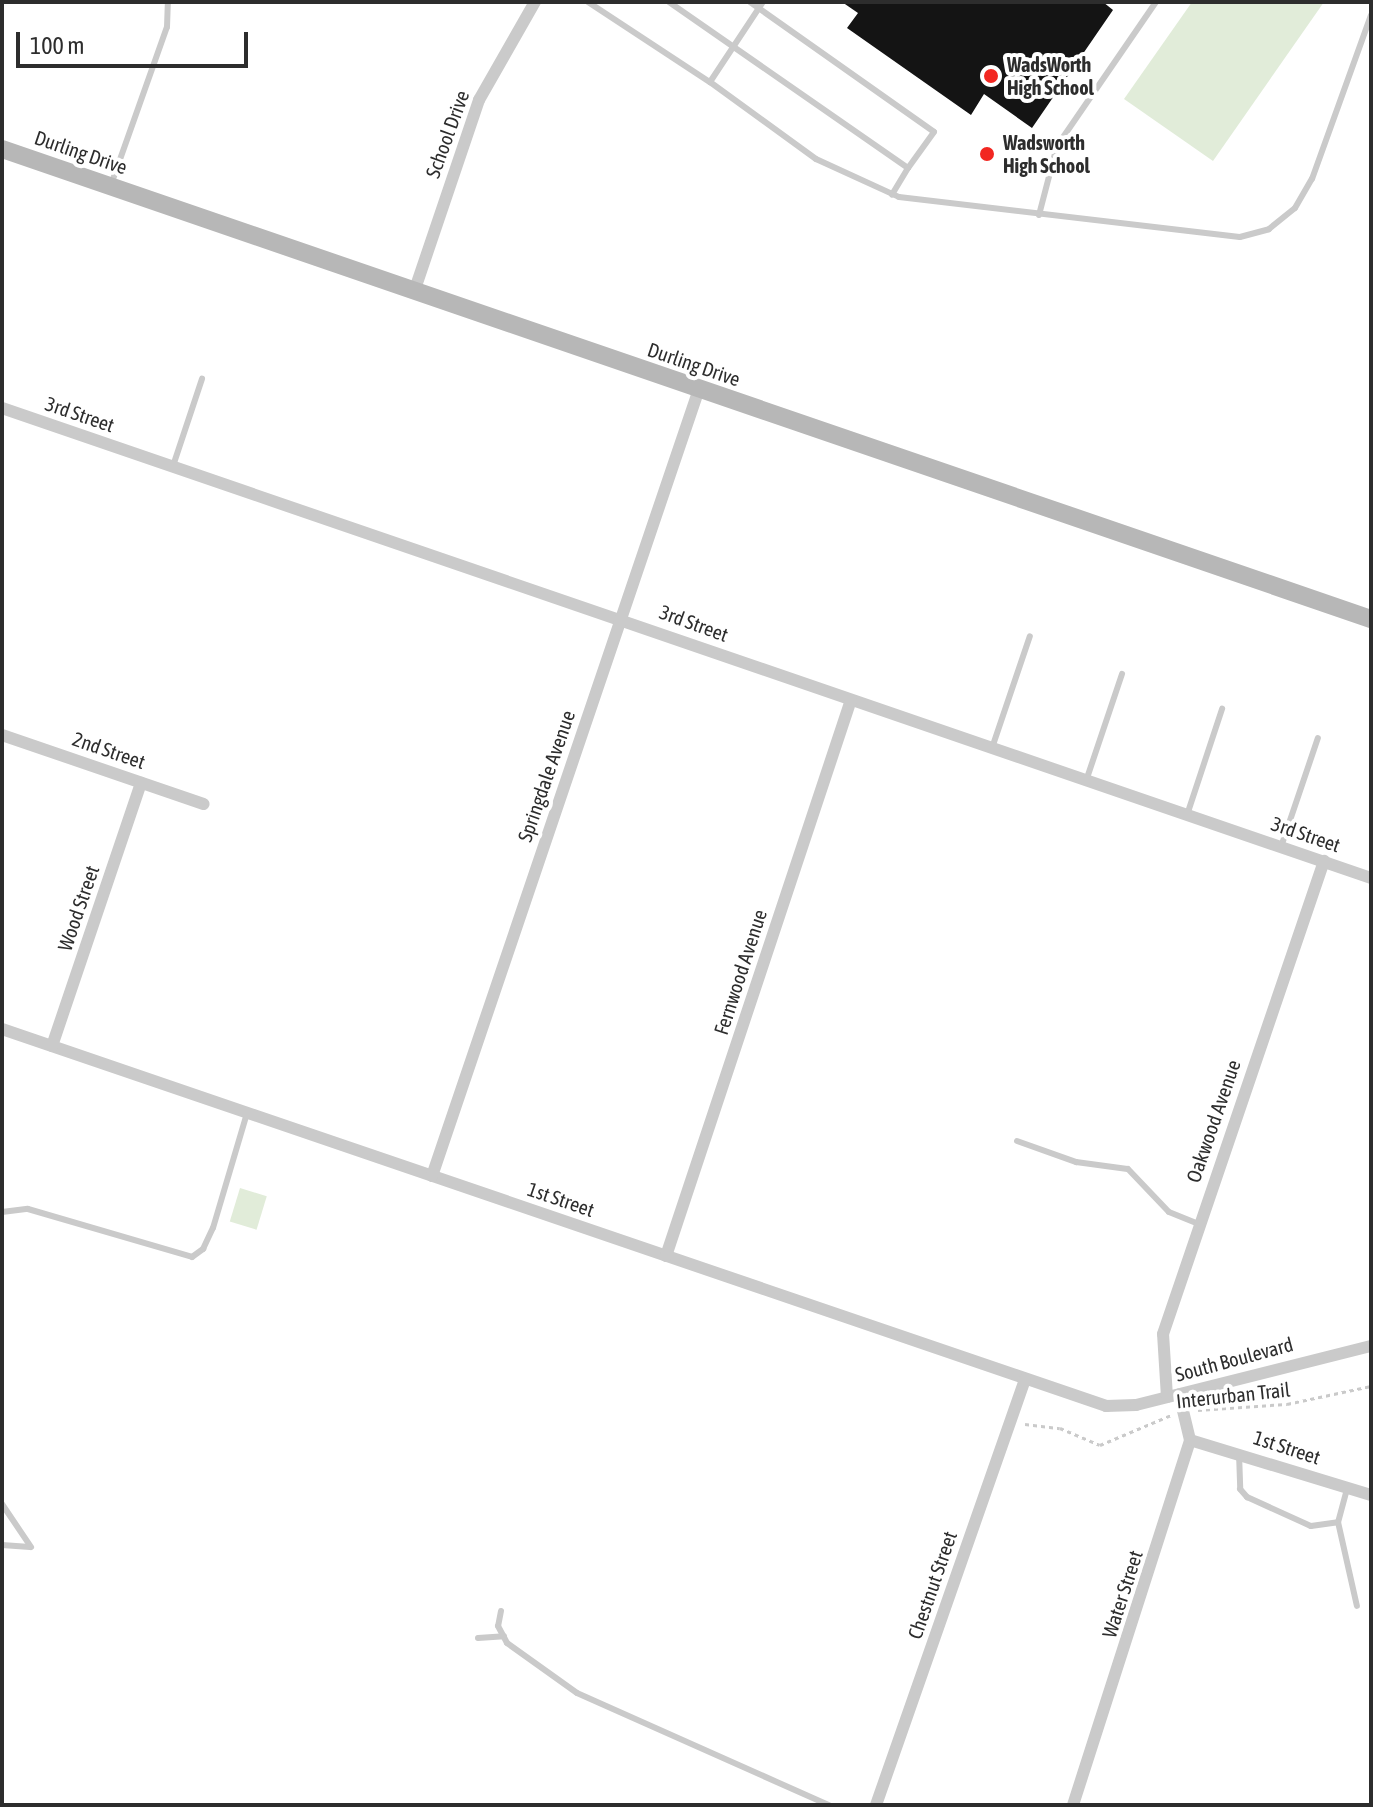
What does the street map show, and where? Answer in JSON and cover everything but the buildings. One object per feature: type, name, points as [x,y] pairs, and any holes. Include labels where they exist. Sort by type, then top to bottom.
[{"type":"street","name":"School Drive","points":[[415,289],[479,100],[535,2]]},
{"type":"street","name":"Durling Drive","points":[[2,149],[1371,619]]},
{"type":"street","name":"Springdale Avenue","points":[[432,1176],[699,389]]},
{"type":"street","name":"3rd Street","points":[[2,408],[1371,878]]},
{"type":"street","name":"Fernwood Avenue","points":[[666,1256],[851,700]]},
{"type":"street","name":"2nd Street","points":[[2,735],[204,804]]},
{"type":"street","name":"Wood Street","points":[[52,1046],[141,783]]},
{"type":"street","name":"Oakwood Avenue","points":[[1173,1396],[1163,1334],[1324,861]]},
{"type":"street","name":"1st Street","points":[[2,1029],[1106,1406]]},
{"type":"street","name":"South Boulevard","points":[[1106,1406],[1173,1396],[1371,1346]]},
{"type":"street","name":"Chestnut Street","points":[[876,1805],[1025,1379]]},
{"type":"street","points":[[1173,1396],[1190,1440]]},
{"type":"street","name":"1st Street","points":[[1190,1440],[1371,1495]]},
{"type":"street","name":"Water Street","points":[[1073,1805],[1190,1440]]},
{"type":"lane","points":[[110,185],[167,27],[168,2]]},
{"type":"lane","points":[[588,2],[710,82],[816,159],[892,195],[1240,237],[1269,229],[1295,208],[1312,179],[1371,15]]},
{"type":"lane","points":[[669,2],[908,168]]},
{"type":"lane","points":[[750,2],[761,5],[934,132],[892,195]]},
{"type":"lane","points":[[1039,215],[1057,146],[1156,2]]},
{"type":"lane","points":[[710,82],[761,5]]},
{"type":"lane","points":[[173,466],[202,379]]},
{"type":"lane","points":[[992,748],[1030,636]]},
{"type":"lane","points":[[1086,781],[1122,674]]},
{"type":"lane","points":[[1187,815],[1222,709]]},
{"type":"lane","points":[[1281,847],[1318,738]]},
{"type":"lane","points":[[2,1212],[28,1209],[192,1257],[203,1249],[213,1228],[247,1113]]},
{"type":"lane","points":[[1017,1141],[1076,1162],[1128,1169],[1169,1212],[1199,1224]]},
{"type":"lane","points":[[1239,1453],[1240,1489],[1247,1497],[1311,1526],[1338,1522]]},
{"type":"lane","points":[[1347,1487],[1338,1522],[1357,1606]]},
{"type":"lane","points":[[2,1504],[31,1547],[2,1545]]},
{"type":"lane","points":[[501,1611],[498,1626],[504,1636],[577,1693],[829,1805]]},
{"type":"lane","points":[[478,1638],[504,1636]]},
{"type":"path","name":"Interurban Trail","points":[[1009,1424],[1053,1427],[1100,1445],[1181,1412],[1287,1404],[1371,1386]]},
{"type":"green space","points":[[1192,2],[1324,2],[1213,161],[1124,99]]},
{"type":"green space","points":[[240,1188],[267,1196],[257,1230],[230,1221]]},
{"type":"place","name":"WadsWorth High School","points":[[991,76]]},
{"type":"place","name":"Wadsworth High School","points":[[987,154]]}]
